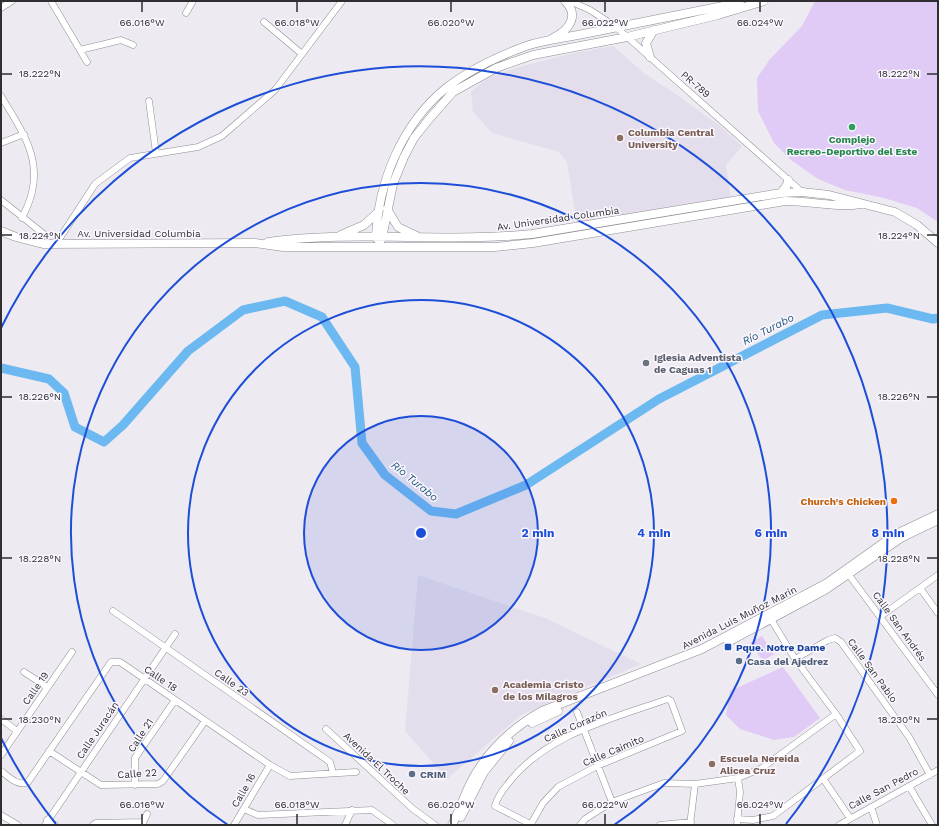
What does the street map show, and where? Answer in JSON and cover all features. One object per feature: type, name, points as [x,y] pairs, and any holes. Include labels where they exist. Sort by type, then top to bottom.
[{"type":"main road","points":[[539,44],[561,34],[570,25],[573,19],[573,13],[565,1]]},
{"type":"main road","points":[[379,238],[377,213],[393,159],[408,131],[423,111],[446,88],[484,65],[528,46],[728,5],[740,1]]},
{"type":"main road","points":[[379,238],[393,184],[404,157],[414,138],[453,92],[496,68],[533,55],[627,38],[718,15],[764,1]]},
{"type":"main road","points":[[650,57],[646,43],[654,30]]},
{"type":"main road","points":[[782,193],[788,180]]},
{"type":"main road","points":[[737,209],[750,204],[792,197],[802,192],[809,198],[826,201],[834,205]]},
{"type":"main road","name":"Av. Universidad Columbia","points":[[1,231],[16,237],[43,244],[255,243],[332,237],[495,238],[524,235],[782,193],[802,192],[847,199],[860,204],[895,212],[917,225],[938,243]]},
{"type":"main road","name":"Av. Universidad Columbia","points":[[255,243],[283,247],[495,247],[533,243],[785,201],[845,207],[860,204]]},
{"type":"main road","points":[[387,209],[398,227],[410,234],[423,238]]},
{"type":"main road","points":[[668,212],[669,220]]},
{"type":"main road","points":[[332,237],[349,233],[364,224],[377,213]]},
{"type":"main road","points":[[314,247],[327,242],[367,242],[379,238],[394,243],[443,243],[457,247]]},
{"type":"main road","name":"Avenida Luis Muñoz Marín","points":[[452,825],[471,783],[484,761],[514,730],[537,717],[621,683],[676,663],[825,590],[896,534],[938,514]]},
{"type":"main road","name":"Avenida Luis Muñoz Marín","points":[[847,572],[901,538],[938,520]]},
{"type":"main road","name":"Avenida Luis Muñoz Marín","points":[[458,825],[484,772],[494,757],[518,732],[537,717]]},
{"type":"street","points":[[1,8],[12,1]]},
{"type":"street","points":[[50,1],[87,62]]},
{"type":"street","points":[[186,13],[193,1]]},
{"type":"street","points":[[56,244],[95,184],[130,158],[198,147],[222,136],[275,90],[342,1]]},
{"type":"street","name":"PR-789","points":[[570,1],[590,10],[616,27],[802,192]]},
{"type":"street","points":[[264,22],[302,54]]},
{"type":"street","points":[[80,50],[120,40],[134,45]]},
{"type":"street","points":[[1,96],[24,134],[34,169],[32,192],[22,218]]},
{"type":"street","points":[[149,101],[156,153]]},
{"type":"street","points":[[1,143],[24,134]]},
{"type":"street","points":[[1,200],[45,235]]},
{"type":"street","name":"Calle San Andrés","points":[[847,572],[938,695]]},
{"type":"street","points":[[881,616],[938,575]]},
{"type":"street","points":[[920,588],[938,613]]},
{"type":"street","name":"Calle 23","points":[[113,611],[330,762],[333,774]]},
{"type":"street","points":[[738,778],[740,792],[737,822],[773,816],[824,780],[860,751],[836,714],[795,659],[770,617]]},
{"type":"street","name":"Calle Juracán","points":[[46,822],[175,634]]},
{"type":"street","name":"Calle San Pablo","points":[[795,659],[828,640],[835,638],[841,642],[909,737],[930,775]]},
{"type":"street","name":"Calle 19","points":[[1,755],[72,652]]},
{"type":"street","name":"Calle 18","points":[[1,771],[18,783],[23,784],[28,782],[112,662],[120,662],[270,765],[290,776],[356,772]]},
{"type":"street","points":[[24,672],[47,688]]},
{"type":"street","name":"Calle Caimito","points":[[532,825],[542,803],[558,787],[597,766],[682,731],[671,701],[668,699],[664,700]]},
{"type":"street","name":"Calle 21","points":[[135,785],[135,758],[175,700]]},
{"type":"street","name":"Calle Corazón","points":[[532,825],[495,806],[497,799],[516,773],[534,757],[553,744],[584,730],[664,700]]},
{"type":"street","points":[[577,712],[612,802]]},
{"type":"street","points":[[580,825],[585,819],[612,802],[664,783],[695,784],[738,778],[762,768],[836,714]]},
{"type":"street","points":[[1,719],[17,731]]},
{"type":"street","name":"Calle 22","points":[[49,751],[101,785],[158,784],[163,781],[205,721]]},
{"type":"street","name":"Avenida El Troche","points":[[326,729],[413,810],[435,825]]},
{"type":"street","name":"Calle 16","points":[[234,825],[270,765]]},
{"type":"street","name":"Calle San Pedro","points":[[839,825],[938,770]]},
{"type":"street","points":[[824,780],[850,818]]},
{"type":"street","points":[[660,825],[690,823],[695,784]]},
{"type":"street","points":[[909,786],[932,825]]},
{"type":"street","points":[[871,807],[877,825]]},
{"type":"street","points":[[244,809],[258,815],[372,810],[389,824]]},
{"type":"street","points":[[345,825],[352,810]]},
{"type":"street","points":[[92,825],[96,823],[142,823],[147,814]]},
{"type":"street","points":[[1,815],[18,825]]},
{"type":"street","points":[[46,822],[55,825]]},
{"type":"shaded area","name":"Complejo Recreo-Deportivo del Este","points":[[815,1],[938,1],[938,222],[917,208],[884,198],[845,190],[818,179],[791,160],[774,143],[758,111],[757,78],[770,59],[802,26]]},
{"type":"shaded area","name":"Columbia Central University","points":[[613,46],[645,74],[720,126],[742,146],[726,165],[731,199],[577,225],[567,162],[559,152],[492,133],[473,112],[471,92],[487,78],[519,67],[569,54]]},
{"type":"shaded area","name":"Academia Cristo de los Milagros","points":[[418,575],[545,618],[641,664],[521,715],[447,779],[405,731]]},
{"type":"shaded area","points":[[762,636],[774,654],[763,661],[750,643]]},
{"type":"shaded area","points":[[783,667],[820,718],[794,737],[774,740],[740,729],[726,715],[730,691]]},
{"type":"waterway","name":"Río Turabo","points":[[1,368],[49,379],[64,393],[75,427],[104,442],[123,425],[188,351],[243,310],[285,301],[322,317],[355,367],[362,443],[385,475],[431,511],[456,514],[526,485],[659,399],[822,315],[887,308],[933,319],[938,318]]},
{"type":"place","name":"Complejo Recreo-Deportivo del Este","points":[[852,127]]},
{"type":"place","name":"Columbia Central University","points":[[620,138]]},
{"type":"place","name":"Iglesia Adventista de Caguas 1","points":[[646,363]]},
{"type":"place","name":"Church's Chicken","points":[[894,501]]},
{"type":"place","name":"Pque. Notre Dame","points":[[728,647]]},
{"type":"place","name":"Casa del Ajedrez","points":[[739,661]]},
{"type":"place","name":"Academia Cristo de los Milagros","points":[[495,690]]},
{"type":"place","name":"Escuela Nereida Alicea Cruz","points":[[712,764]]},
{"type":"place","name":"CRIM","points":[[412,774]]}]
